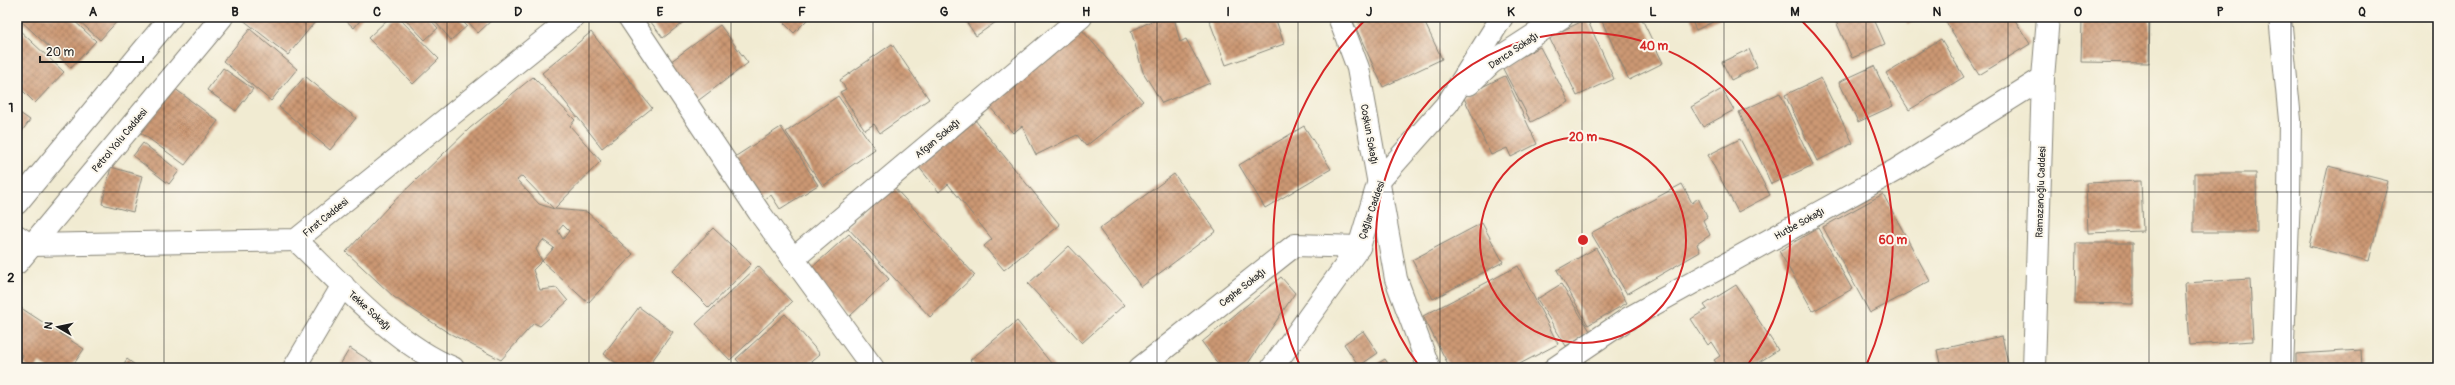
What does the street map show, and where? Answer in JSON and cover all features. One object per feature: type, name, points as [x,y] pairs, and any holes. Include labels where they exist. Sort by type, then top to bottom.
[{"type":"street","points":[[17,203],[171,17]]},
{"type":"street","name":"Petrol Yolu Caddesi","points":[[17,263],[24,240],[222,17]]},
{"type":"street","name":"Fırat Caddesi","points":[[24,240],[296,240],[573,17]]},
{"type":"street","points":[[629,17],[759,212],[873,368]]},
{"type":"street","name":"Afgan Sokağı","points":[[793,259],[1081,17]]},
{"type":"street","name":"Coşkun Sokağı","points":[[1339,17],[1358,68],[1396,279],[1429,368]]},
{"type":"street","name":"Çağlar Caddesi","points":[[1272,368],[1359,246],[1379,181],[1448,103],[1502,17]]},
{"type":"street","name":"Darıca Sokağı","points":[[1448,103],[1491,64],[1562,17]]},
{"type":"street","name":"Ramazanoğlu Caddesi","points":[[2034,368],[2043,78],[2048,17]]},
{"type":"street","points":[[2280,17],[2290,120],[2289,197],[2282,368]]},
{"type":"street","name":"Hutbe Sokağı","points":[[1555,368],[1629,318],[1896,170],[2043,78]]},
{"type":"street","name":"Tekke Sokağı","points":[[296,240],[384,324],[445,367]]},
{"type":"street","name":"Cephe Sokağı","points":[[1140,368],[1295,245],[1359,246]]},
{"type":"street","points":[[294,368],[343,285]]},
{"type":"building","points":[[17,17],[70,17],[96,41],[71,68]]},
{"type":"building","points":[[75,17],[121,17],[100,40]]},
{"type":"building","points":[[244,17],[319,17],[288,55],[242,19]]},
{"type":"building","points":[[342,17],[363,17],[354,28]]},
{"type":"building","points":[[390,17],[398,17],[439,59],[413,84],[368,38]]},
{"type":"building","points":[[403,17],[428,17],[438,28],[425,40]]},
{"type":"building","points":[[431,17],[458,17],[467,26],[451,40]]},
{"type":"building","points":[[464,17],[495,17],[478,33]]},
{"type":"building","points":[[647,17],[690,17],[663,38]]},
{"type":"building","points":[[778,17],[810,17],[794,33]]},
{"type":"building","points":[[963,17],[1003,17],[976,36]]},
{"type":"building","points":[[1160,17],[1174,17],[1180,42],[1186,39],[1210,83],[1162,103],[1143,72],[1131,31]]},
{"type":"building","points":[[1208,17],[1275,17],[1284,44],[1226,65]]},
{"type":"building","points":[[1351,17],[1422,17],[1442,59],[1383,87]]},
{"type":"building","points":[[1600,17],[1641,17],[1663,63],[1629,80]]},
{"type":"building","points":[[1690,17],[1723,17],[1696,30]]},
{"type":"building","points":[[1834,17],[1873,17],[1885,44],[1852,58]]},
{"type":"building","points":[[1904,17],[1923,17],[1908,24]]},
{"type":"building","points":[[1943,17],[2013,17],[2030,44],[1979,75]]},
{"type":"building","points":[[1587,19],[1614,79],[1577,96],[1549,37]]},
{"type":"building","points":[[2082,20],[2150,20],[2149,63],[2081,62]]},
{"type":"building","points":[[720,25],[748,63],[695,103],[666,65]]},
{"type":"building","points":[[17,28],[64,72],[35,103],[18,86],[23,80],[17,74]]},
{"type":"building","points":[[250,29],[297,69],[271,101],[223,61]]},
{"type":"building","points":[[1082,30],[1143,101],[1086,146],[1077,135],[1036,155],[1022,126],[1013,133],[988,105]]},
{"type":"building","points":[[591,32],[652,108],[602,148],[542,73]]},
{"type":"building","points":[[1941,39],[1964,77],[1909,110],[1886,73]]},
{"type":"building","points":[[892,44],[929,99],[880,133],[874,124],[865,130],[840,92],[846,89],[840,80]]},
{"type":"building","points":[[1540,47],[1569,102],[1531,122],[1502,67]]},
{"type":"building","points":[[1749,49],[1757,67],[1731,80],[1722,62]]},
{"type":"building","points":[[1874,66],[1893,106],[1858,122],[1839,82]]},
{"type":"building","points":[[223,68],[253,89],[236,111],[207,90]]},
{"type":"building","points":[[305,76],[356,118],[330,150],[279,107]]},
{"type":"building","points":[[1505,76],[1537,144],[1511,157],[1507,148],[1491,155],[1463,96]]},
{"type":"building","points":[[533,77],[575,120],[570,126],[601,161],[554,209],[587,212],[633,254],[588,303],[542,261],[533,270],[540,290],[557,288],[568,301],[540,326],[534,323],[501,360],[447,332],[394,297],[346,252],[388,207],[470,128]],"holes":[[[522,176],[554,209],[539,204],[517,180]],[[563,225],[569,231],[563,239],[558,231]],[[543,240],[554,248],[542,261],[536,249]]]},
{"type":"building","points":[[1821,78],[1853,143],[1817,161],[1785,95]]},
{"type":"building","points":[[170,85],[218,121],[185,165],[137,130]]},
{"type":"building","points":[[1722,89],[1734,110],[1703,127],[1691,107]]},
{"type":"building","points":[[1780,93],[1813,165],[1771,184],[1739,112]]},
{"type":"building","points":[[838,96],[875,149],[823,186],[786,132]]},
{"type":"building","points":[[17,111],[30,120],[17,138]]},
{"type":"building","points":[[975,120],[1060,225],[1004,270],[984,246],[992,239],[948,184],[939,192],[918,166]]},
{"type":"building","points":[[1304,126],[1331,169],[1265,208],[1239,165]]},
{"type":"building","points":[[781,127],[818,185],[780,209],[771,195],[760,202],[733,158]]},
{"type":"building","points":[[1740,139],[1770,195],[1738,212],[1708,155]]},
{"type":"building","points":[[143,143],[179,171],[169,184],[133,156]]},
{"type":"building","points":[[2328,166],[2388,181],[2369,261],[2309,246]]},
{"type":"building","points":[[111,167],[142,176],[133,212],[102,204]]},
{"type":"building","points":[[2194,173],[2256,173],[2257,232],[2194,232]]},
{"type":"building","points":[[1174,174],[1216,231],[1141,287],[1099,229]]},
{"type":"building","points":[[2141,181],[2143,231],[2088,233],[2086,183]]},
{"type":"building","points":[[1682,184],[1692,203],[1698,198],[1707,217],[1703,220],[1710,235],[1697,244],[1700,252],[1627,294],[1591,233]]},
{"type":"building","points":[[892,185],[975,275],[930,317],[847,227]]},
{"type":"building","points":[[1883,194],[1930,281],[1870,313],[1823,227]]},
{"type":"building","points":[[1482,223],[1503,262],[1433,299],[1412,260]]},
{"type":"building","points":[[713,228],[751,264],[709,308],[672,271]]},
{"type":"building","points":[[1818,228],[1852,289],[1813,311],[1779,251]]},
{"type":"building","points":[[849,234],[889,279],[849,317],[808,271]]},
{"type":"building","points":[[2076,243],[2133,243],[2133,304],[2075,303]]},
{"type":"building","points":[[1069,246],[1124,305],[1082,343],[1028,284]]},
{"type":"building","points":[[1596,248],[1627,303],[1588,325],[1557,270]]},
{"type":"building","points":[[758,266],[792,302],[730,360],[696,324]]},
{"type":"building","points":[[1518,266],[1558,344],[1512,368],[1450,368],[1423,316]]},
{"type":"building","points":[[1281,277],[1295,293],[1245,368],[1221,368],[1202,342]]},
{"type":"building","points":[[2250,279],[2253,341],[2189,345],[2185,283]]},
{"type":"building","points":[[1561,284],[1590,331],[1566,346],[1537,299]]},
{"type":"building","points":[[1736,285],[1778,350],[1750,368],[1720,368],[1714,360],[1720,356],[1711,342],[1708,345],[1691,319],[1707,309],[1704,305]]},
{"type":"building","points":[[18,306],[84,349],[71,368],[47,368],[39,363],[36,368],[30,368],[20,361],[23,355],[17,350]]},
{"type":"building","points":[[639,307],[673,332],[647,368],[623,368],[604,354]]},
{"type":"building","points":[[785,314],[820,354],[804,368],[744,368],[736,359]]},
{"type":"building","points":[[1017,321],[1055,368],[977,368],[970,360]]},
{"type":"building","points":[[1363,331],[1378,353],[1359,366],[1344,344]]},
{"type":"building","points":[[2002,336],[2009,368],[1941,368],[1937,350]]},
{"type":"building","points":[[350,348],[381,368],[338,368]]},
{"type":"building","points":[[2361,350],[2362,368],[2296,368],[2296,354]]},
{"type":"building","points":[[127,359],[139,368],[121,368]]},
{"type":"building","points":[[1385,359],[1391,368],[1371,368]]}]
